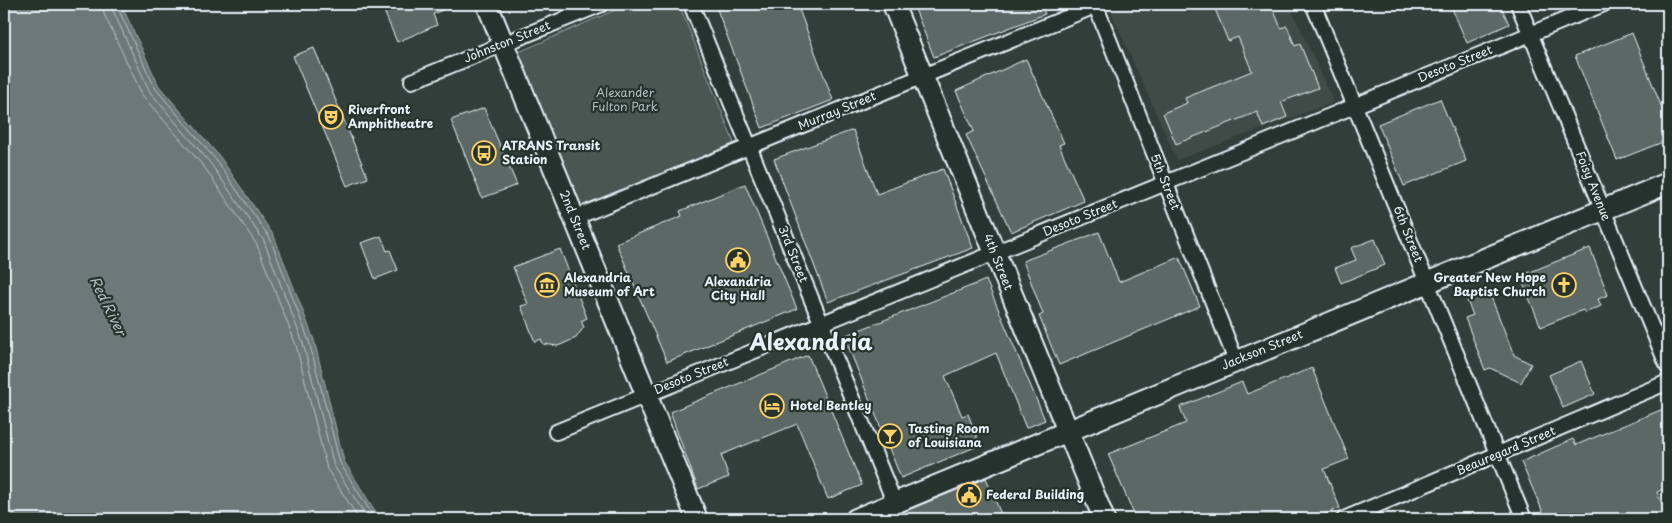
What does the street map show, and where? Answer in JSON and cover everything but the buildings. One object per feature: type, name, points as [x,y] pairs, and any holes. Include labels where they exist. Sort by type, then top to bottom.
[{"type":"main road","name":"2nd Street","points":[[487,4],[697,519]]},
{"type":"main road","name":"4th Street","points":[[893,4],[1104,519]]},
{"type":"main road","name":"Jackson Street","points":[[856,519],[1668,183]]},
{"type":"street","name":"Johnston Street","points":[[412,81],[602,4]]},
{"type":"street","name":"3rd Street","points":[[691,4],[895,504]]},
{"type":"street","name":"Murray Street","points":[[574,218],[1097,4]]},
{"type":"street","name":"5th Street","points":[[1097,4],[1165,183],[1236,361]]},
{"type":"street","name":"6th Street","points":[[1313,4],[1524,519]]},
{"type":"street","name":"Foisy Avenue","points":[[1518,4],[1668,367]]},
{"type":"street","name":"Desoto Street","points":[[556,432],[1604,4]]},
{"type":"street","name":"Beauregard Street","points":[[1344,519],[1668,382]]},
{"type":"shaded area","points":[[1131,4],[1289,4],[1334,102],[1177,160],[1111,12]]},
{"type":"green space","name":"Alexander Fulton Park","points":[[629,4],[679,4],[736,148],[575,215],[512,55]]},
{"type":"water","name":"Red River","points":[[4,4],[121,4],[159,86],[220,157],[274,236],[314,340],[344,461],[380,519],[4,519]]},
{"type":"place","name":"Riverfront Amphitheatre","points":[[331,117]]},
{"type":"place","name":"ATRANS Transit Station","points":[[484,153]]},
{"type":"place","name":"Alexandria City Hall","points":[[738,260]]},
{"type":"place","name":"Alexandria Museum of Art","points":[[547,285]]},
{"type":"place","name":"Greater New Hope Baptist Church","points":[[1564,285]]},
{"type":"place","name":"Hotel Bentley","points":[[772,406]]},
{"type":"place","name":"Tasting Room of Louisiana","points":[[890,436]]},
{"type":"place","name":"Federal Building","points":[[969,495]]},
{"type":"district","name":"Alexandria","points":[[811,342]]}]
